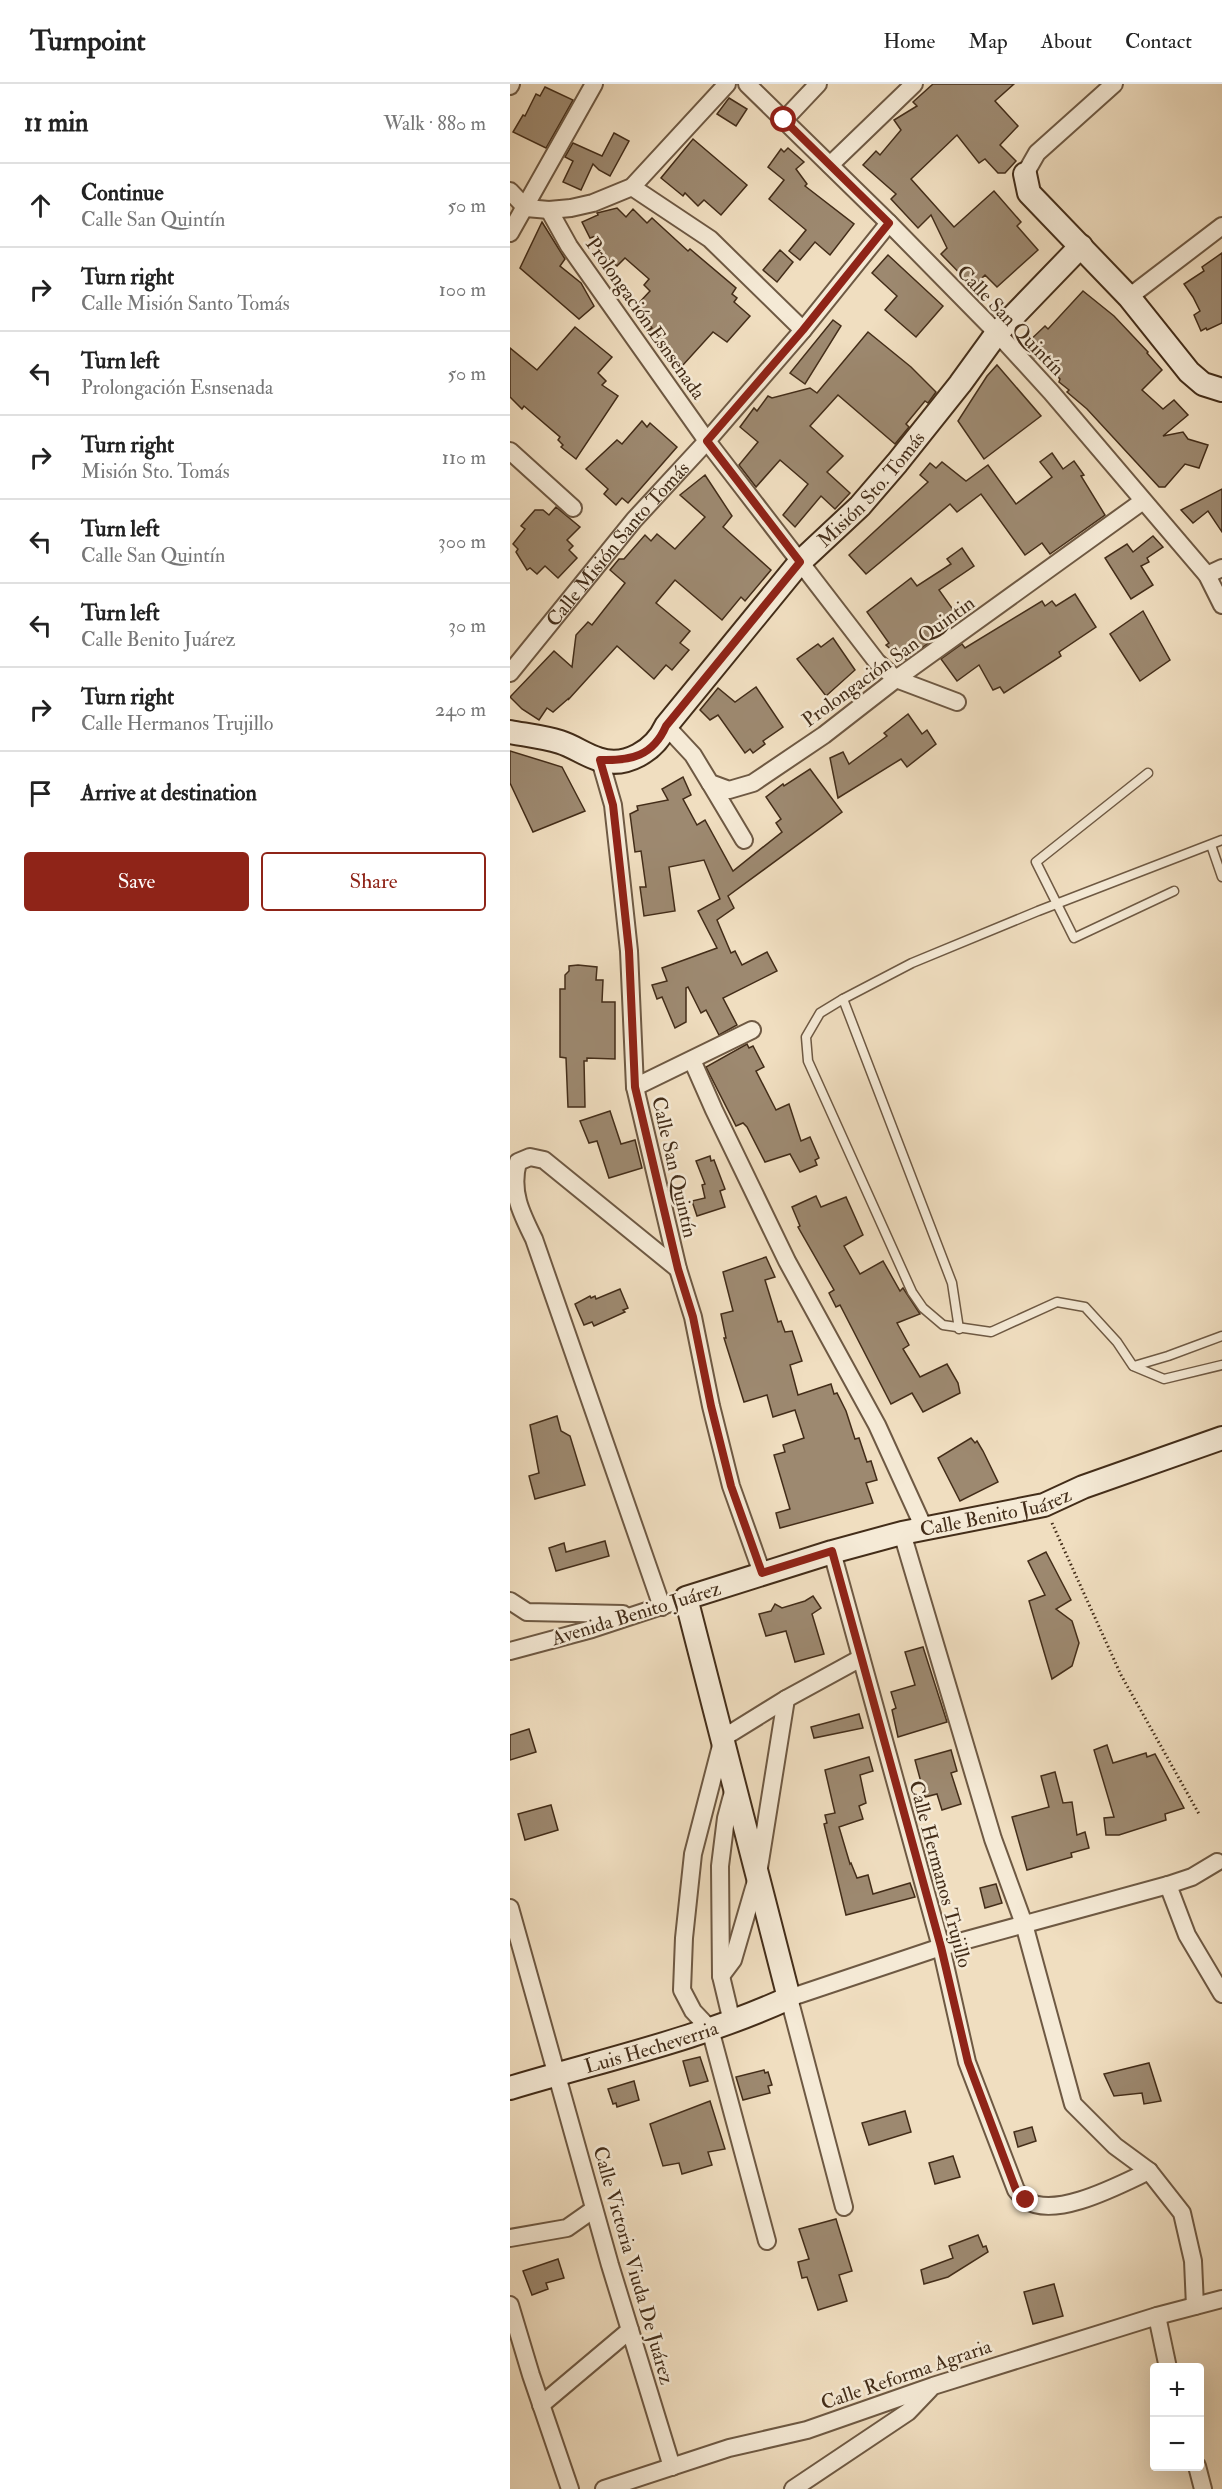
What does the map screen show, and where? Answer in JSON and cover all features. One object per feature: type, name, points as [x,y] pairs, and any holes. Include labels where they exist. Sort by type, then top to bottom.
[{"type":"street","points":[[510,233],[594,84]]},
{"type":"street","points":[[510,190],[526,208],[549,210],[593,203],[632,187],[727,84]]},
{"type":"street","name":"Calle San Quintín","points":[[747,84],[997,333],[1051,392],[1143,501],[1215,571],[1222,605]]},
{"type":"street","points":[[784,120],[818,84]]},
{"type":"street","points":[[830,165],[914,84]]},
{"type":"street","points":[[1114,84],[1037,153],[1025,174],[1029,193],[1129,297],[1190,372],[1203,384],[1219,390]]},
{"type":"street","points":[[632,187],[710,239],[803,330]]},
{"type":"street","name":"Prolongación Esnsenada","points":[[549,210],[569,246],[707,441],[877,662],[896,679],[957,702]]},
{"type":"street","name":"Calle Misión Santo Tomás","points":[[510,673],[634,520],[707,441],[803,330],[889,223]]},
{"type":"street","points":[[1129,297],[1222,226]]},
{"type":"street","name":"Misión Sto. Tomás","points":[[600,760],[621,761],[642,754],[660,740],[666,726],[800,562],[860,506],[960,384],[997,333],[1081,246]]},
{"type":"street","points":[[510,451],[573,508]]},
{"type":"street","name":"Prolongación San Quintin","points":[[710,783],[729,790],[753,783],[824,735],[896,679],[1143,501]]},
{"type":"street","points":[[666,726],[693,755],[744,840]]},
{"type":"street","points":[[510,732],[560,742],[600,760]]},
{"type":"street","name":"Calle San Quintín","points":[[600,760],[613,805],[624,897],[629,951],[635,1087],[678,1269],[693,1317],[711,1406],[731,1486],[762,1573]]},
{"type":"street","points":[[635,1087],[752,1030]]},
{"type":"street","points":[[692,1060],[787,1261],[877,1425],[924,1528]]},
{"type":"street","points":[[662,1607],[534,1239],[514,1212],[513,1178],[518,1162],[530,1157],[544,1160],[678,1269]]},
{"type":"street","name":"Calle Benito Juárez","points":[[762,1573],[832,1551],[902,1533],[1044,1505],[1083,1487],[1222,1438]]},
{"type":"street","points":[[902,1533],[993,1839],[1024,1924],[1073,2104],[1115,2146],[1149,2171],[1182,2213],[1193,2260],[1196,2306]]},
{"type":"street","name":"Calle Hermanos Trujillo","points":[[832,1551],[941,1947],[968,2062],[1016,2190],[1026,2200],[1042,2206],[1064,2204],[1098,2195],[1149,2171]]},
{"type":"street","name":"Avenida Benito Juárez","points":[[510,1651],[662,1607],[762,1573]]},
{"type":"street","points":[[686,1598],[844,2207]]},
{"type":"street","points":[[510,1601],[526,1612],[638,1614]]},
{"type":"street","points":[[767,2241],[710,2029],[693,2011],[682,1990],[684,1938],[693,1854],[723,1738],[786,1699],[861,1658]]},
{"type":"street","points":[[721,1976],[733,1960],[759,1874],[786,1699]]},
{"type":"street","points":[[732,2022],[721,1976],[720,1866],[726,1818],[735,1784]]},
{"type":"street","points":[[789,1998],[941,1947],[1168,1885],[1192,1877],[1217,1862]]},
{"type":"street","points":[[1168,1885],[1187,1935],[1222,1994]]},
{"type":"street","name":"Calle Victoria Viuda De Juárez","points":[[510,1908],[594,2210],[672,2467]]},
{"type":"street","name":"Luis Hecheverria","points":[[510,2088],[732,2022],[789,1998]]},
{"type":"street","points":[[510,2238],[567,2228],[594,2210]]},
{"type":"street","name":"Calle Reforma Agraria","points":[[604,2489],[729,2448],[807,2430],[933,2386],[1157,2316],[1222,2299]]},
{"type":"street","points":[[510,2305],[570,2489]]},
{"type":"street","points":[[1157,2316],[1167,2363]]},
{"type":"street","points":[[542,2405],[630,2330]]},
{"type":"street","points":[[793,2489],[908,2412],[933,2386]]},
{"type":"street","points":[[1198,2471],[1203,2489]]},
{"type":"lane","points":[[1148,773],[1036,862],[1074,938],[1174,891]]},
{"type":"lane","points":[[1222,840],[1058,903],[912,963],[820,1013],[806,1037],[808,1061],[912,1292],[923,1308],[943,1325],[991,1332],[1057,1302],[1085,1307],[1117,1342],[1133,1366],[1164,1379],[1222,1365]]},
{"type":"lane","points":[[1211,845],[1222,877]]},
{"type":"lane","points":[[843,999],[952,1283],[958,1329]]},
{"type":"lane","points":[[1133,1366],[1222,1336]]},
{"type":"path","points":[[1044,1505],[1121,1675],[1199,1814]]},
{"type":"building","points":[[933,84],[1014,84],[995,101],[1018,126],[1000,145],[1016,161],[1005,173],[998,173],[985,159],[979,163],[957,135],[911,179],[954,227],[994,191],[1021,222],[1017,226],[1038,250],[997,287],[985,275],[973,287],[941,254],[947,248],[931,215],[918,228],[891,199],[896,194],[863,165],[876,151],[880,155],[901,130],[894,120],[917,106],[913,102]]},
{"type":"building","points":[[545,87],[573,100],[546,148],[513,132],[523,115],[525,116],[536,94],[540,96]]},
{"type":"building","points":[[729,98],[747,109],[736,126],[717,114]]},
{"type":"building","points":[[614,133],[629,141],[610,176],[593,164],[581,190],[563,182],[573,161],[565,157],[573,143],[602,156]]},
{"type":"building","points":[[693,139],[747,185],[721,215],[704,200],[698,206],[685,193],[683,196],[661,178]]},
{"type":"building","points":[[788,148],[804,162],[796,169],[807,184],[805,186],[854,224],[830,255],[815,242],[800,260],[789,251],[806,230],[769,199],[784,180],[768,167],[781,149],[784,152]]},
{"type":"building","points":[[617,208],[626,217],[633,209],[647,223],[652,218],[688,251],[690,249],[736,288],[732,294],[737,298],[734,302],[750,316],[727,342],[713,332],[683,365],[647,331],[652,328],[645,320],[648,316],[637,305],[650,291],[644,285],[649,279],[625,258],[617,266],[600,252],[596,236],[590,238],[582,222],[598,215],[597,213]]},
{"type":"building","points":[[542,222],[565,259],[560,266],[581,283],[594,306],[579,319],[520,268]]},
{"type":"building","points":[[780,250],[793,262],[777,282],[763,270]]},
{"type":"building","points":[[1222,253],[1222,323],[1201,331],[1194,315],[1200,311],[1184,284],[1204,271],[1202,267]]},
{"type":"building","points":[[888,255],[943,306],[916,337],[885,310],[897,296],[872,273]]},
{"type":"building","points":[[1083,291],[1114,316],[1162,370],[1142,390],[1163,409],[1174,400],[1188,415],[1163,436],[1183,432],[1188,439],[1208,445],[1199,468],[1185,464],[1165,487],[1159,487],[1087,409],[1067,392],[1069,390],[1059,382],[1060,379],[1024,346],[1045,326],[1048,329]]},
{"type":"building","points":[[833,320],[841,326],[805,384],[790,373]]},
{"type":"building","points":[[575,327],[612,357],[598,373],[606,381],[602,385],[618,396],[576,459],[561,447],[563,445],[558,440],[560,437],[524,406],[522,409],[510,397],[510,348],[537,370]]},
{"type":"building","points":[[868,332],[911,367],[936,392],[928,403],[925,401],[906,424],[909,427],[895,444],[838,395],[810,426],[843,456],[827,472],[850,493],[835,509],[821,496],[795,527],[783,515],[808,484],[780,460],[756,487],[739,465],[758,442],[740,427],[754,408],[757,411],[768,396],[772,398],[810,388],[817,393]]},
{"type":"building","points":[[997,365],[1041,416],[984,459],[958,421],[987,376]]},
{"type":"building","points":[[642,421],[647,427],[650,423],[677,447],[628,503],[622,498],[616,505],[604,494],[608,489],[586,469],[617,440],[622,444]]},
{"type":"building","points":[[1052,453],[1063,469],[1074,461],[1105,515],[1050,554],[1042,543],[1025,555],[981,494],[957,512],[950,504],[866,574],[849,555],[928,482],[920,475],[930,463],[936,468],[942,462],[966,481],[988,465],[1016,504],[1052,477],[1040,462]]},
{"type":"building","points":[[705,475],[732,516],[723,527],[771,570],[745,601],[741,597],[722,620],[675,580],[656,603],[690,631],[680,643],[689,650],[672,670],[666,665],[654,679],[617,646],[568,700],[569,698],[553,712],[547,708],[539,720],[522,709],[510,697],[554,651],[572,667],[576,635],[588,622],[592,625],[625,583],[610,570],[619,559],[624,559],[645,535],[651,541],[657,534],[675,549],[705,517],[680,495]]},
{"type":"building","points":[[1222,489],[1222,532],[1208,511],[1193,523],[1181,510]]},
{"type":"building","points":[[556,507],[580,527],[567,540],[573,546],[569,550],[577,558],[558,578],[545,566],[537,574],[530,568],[527,570],[516,552],[518,549],[513,544],[525,529],[521,526],[535,510],[543,510],[549,515]]},
{"type":"building","points":[[1153,536],[1163,547],[1147,558],[1149,562],[1141,566],[1153,585],[1131,599],[1105,558],[1127,544],[1133,552]]},
{"type":"building","points":[[962,548],[974,566],[939,590],[954,611],[945,618],[951,627],[906,659],[902,659],[886,645],[889,643],[867,612],[911,578],[917,586],[951,564],[947,559]]},
{"type":"building","points":[[1075,594],[1096,627],[1059,652],[1061,656],[1004,693],[1000,687],[993,690],[979,665],[957,681],[941,659],[962,644],[965,648],[1042,601],[1045,606],[1052,601],[1056,606]]},
{"type":"building","points":[[1143,611],[1170,660],[1140,681],[1110,634]]},
{"type":"building","points":[[833,638],[855,670],[826,696],[797,659],[818,644],[821,647]]},
{"type":"building","points":[[756,687],[783,727],[763,741],[765,744],[753,753],[750,749],[745,753],[718,715],[710,720],[700,710],[718,688],[735,702]]},
{"type":"building","points":[[908,714],[922,734],[927,730],[936,744],[907,767],[901,759],[838,798],[830,758],[843,752],[849,764],[887,736],[884,733]]},
{"type":"building","points":[[510,751],[562,767],[585,811],[533,832],[510,783]]},
{"type":"building","points":[[810,769],[842,812],[728,896],[734,908],[717,920],[731,953],[735,951],[742,965],[767,952],[777,971],[723,998],[737,1025],[719,1035],[706,1010],[701,1013],[688,987],[686,988],[686,1022],[675,1028],[662,997],[657,999],[652,985],[667,981],[662,968],[717,948],[698,911],[720,899],[704,860],[669,867],[675,911],[644,916],[640,887],[646,887],[641,851],[635,852],[630,814],[638,810],[637,806],[668,800],[662,789],[683,777],[691,795],[683,799],[697,825],[705,820],[733,871],[782,832],[776,823],[781,819],[766,797],[783,784],[784,786]]},
{"type":"building","points":[[569,966],[597,967],[596,980],[603,980],[602,1002],[615,1002],[615,1059],[587,1058],[587,1061],[584,1061],[585,1107],[568,1107],[566,1058],[560,1057],[560,989],[565,989],[565,975],[569,971]]},
{"type":"building","points":[[747,1044],[749,1048],[753,1046],[764,1067],[756,1071],[776,1110],[789,1104],[801,1141],[810,1137],[819,1158],[815,1160],[817,1165],[800,1172],[790,1154],[765,1162],[747,1127],[743,1123],[736,1126],[706,1067]]},
{"type":"building","points":[[610,1111],[621,1144],[635,1140],[642,1168],[609,1178],[597,1141],[589,1143],[580,1121]]},
{"type":"building","points":[[710,1156],[711,1161],[714,1160],[725,1189],[720,1191],[725,1207],[697,1216],[692,1201],[705,1198],[702,1185],[705,1184],[696,1161]]},
{"type":"building","points":[[816,1196],[821,1207],[846,1197],[863,1235],[844,1246],[860,1274],[883,1261],[900,1291],[903,1288],[920,1314],[897,1323],[909,1345],[903,1349],[920,1377],[947,1364],[958,1383],[960,1393],[923,1412],[912,1393],[891,1404],[840,1305],[836,1307],[829,1293],[834,1290],[798,1227],[800,1226],[792,1207]]},
{"type":"building","points":[[766,1257],[775,1277],[765,1280],[778,1322],[781,1321],[785,1332],[792,1331],[802,1361],[790,1365],[798,1395],[831,1384],[834,1394],[837,1393],[846,1411],[855,1439],[859,1438],[867,1462],[871,1461],[877,1480],[866,1483],[873,1503],[780,1528],[776,1513],[790,1509],[774,1455],[785,1452],[783,1445],[804,1438],[795,1410],[773,1417],[767,1395],[744,1402],[724,1338],[726,1338],[721,1314],[733,1311],[723,1272]]},
{"type":"building","points":[[620,1289],[628,1308],[623,1310],[625,1312],[594,1326],[592,1322],[584,1325],[575,1304],[590,1296],[591,1298],[595,1296],[596,1299]]},
{"type":"building","points":[[557,1416],[561,1431],[570,1436],[585,1485],[535,1499],[529,1476],[539,1473],[530,1425]]},
{"type":"building","points":[[971,1438],[975,1443],[977,1441],[998,1482],[960,1501],[938,1458]]},
{"type":"building","points":[[605,1541],[609,1556],[556,1571],[549,1548],[564,1543],[566,1552]]},
{"type":"building","points":[[1046,1552],[1071,1600],[1056,1609],[1072,1621],[1079,1643],[1072,1666],[1052,1679],[1029,1601],[1045,1595],[1028,1561]]},
{"type":"building","points":[[813,1596],[821,1608],[812,1614],[824,1654],[795,1662],[786,1631],[766,1636],[759,1614],[771,1611],[775,1604],[782,1608]]},
{"type":"building","points":[[923,1647],[947,1722],[898,1737],[892,1710],[896,1708],[891,1692],[915,1685],[905,1652]]},
{"type":"building","points":[[859,1714],[863,1728],[814,1738],[811,1727]]},
{"type":"building","points":[[529,1729],[536,1752],[510,1760],[510,1735]]},
{"type":"building","points":[[1107,1745],[1113,1763],[1146,1753],[1147,1757],[1155,1754],[1184,1808],[1165,1814],[1166,1820],[1119,1835],[1106,1835],[1104,1818],[1114,1817],[1094,1750]]},
{"type":"building","points":[[951,1750],[957,1771],[951,1773],[961,1804],[942,1810],[937,1794],[925,1797],[915,1760]]},
{"type":"building","points":[[869,1757],[873,1771],[860,1775],[866,1803],[859,1806],[863,1819],[839,1827],[850,1864],[857,1878],[868,1875],[873,1894],[910,1883],[915,1897],[846,1915],[824,1824],[827,1823],[825,1815],[835,1813],[825,1770]]},
{"type":"building","points":[[1055,1772],[1063,1803],[1072,1802],[1077,1835],[1085,1832],[1089,1848],[1071,1853],[1072,1857],[1027,1870],[1012,1817],[1049,1807],[1041,1776]]},
{"type":"building","points":[[551,1805],[558,1830],[525,1840],[518,1814]]},
{"type":"building","points":[[996,1884],[1002,1903],[985,1908],[980,1888]]},
{"type":"building","points":[[700,2057],[708,2081],[690,2086],[683,2061]]},
{"type":"building","points":[[1149,2063],[1161,2101],[1144,2104],[1142,2093],[1114,2096],[1104,2074]]},
{"type":"building","points":[[764,2070],[765,2073],[768,2072],[772,2085],[768,2086],[770,2093],[743,2100],[736,2077]]},
{"type":"building","points":[[634,2081],[639,2100],[617,2107],[616,2103],[613,2104],[608,2089]]},
{"type":"building","points":[[710,2101],[725,2149],[708,2152],[712,2165],[682,2174],[679,2163],[663,2166],[650,2124]]},
{"type":"building","points":[[905,2111],[911,2132],[869,2145],[862,2123]]},
{"type":"building","points":[[1032,2127],[1036,2141],[1018,2147],[1014,2132]]},
{"type":"building","points":[[953,2156],[960,2177],[935,2184],[929,2163]]},
{"type":"building","points":[[836,2219],[852,2271],[839,2275],[847,2301],[818,2310],[807,2277],[802,2278],[798,2262],[809,2259],[799,2229]]},
{"type":"building","points":[[978,2235],[988,2252],[948,2277],[924,2284],[921,2270],[953,2258],[949,2246]]},
{"type":"building","points":[[558,2259],[564,2278],[546,2283],[548,2289],[532,2295],[523,2271]]},
{"type":"building","points":[[1054,2284],[1063,2316],[1033,2324],[1024,2292]]},
{"type":"route","points":[[784,120],[889,223],[803,330],[707,441],[800,562],[666,726],[660,740],[642,754],[621,761],[600,760],[613,805],[629,951],[635,1087],[678,1269],[693,1317],[711,1406],[731,1486],[762,1573],[832,1551],[941,1947],[968,2062],[1016,2190],[1026,2200]]}]
